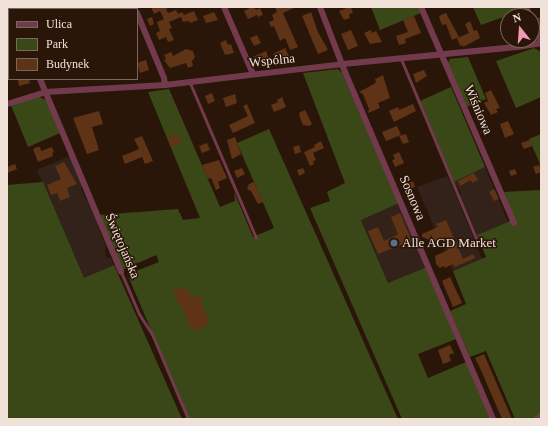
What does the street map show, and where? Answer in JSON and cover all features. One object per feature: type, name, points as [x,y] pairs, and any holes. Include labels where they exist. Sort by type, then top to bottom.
[{"type":"street","points":[[224,7],[253,74]]},
{"type":"street","name":"Sosnowa","points":[[320,7],[493,419]]},
{"type":"street","name":"Wiśniowa","points":[[421,7],[514,223]]},
{"type":"street","points":[[138,15],[164,78],[165,85]]},
{"type":"street","name":"Wspólna","points":[[7,104],[46,92],[190,83],[253,74],[530,46],[541,43]]},
{"type":"street","name":"Świętojańska","points":[[40,80],[121,272]]},
{"type":"street","points":[[537,419],[541,416]]},
{"type":"lane","points":[[401,59],[476,238]]},
{"type":"lane","points":[[190,83],[256,238]]},
{"type":"lane","name":"Świętojańska","points":[[121,272],[139,314],[152,334],[188,419]]},
{"type":"shaded area","points":[[70,156],[82,186],[81,189],[86,200],[88,200],[99,225],[97,225],[106,246],[105,251],[107,258],[111,258],[113,265],[84,279],[37,170]]},
{"type":"shaded area","points":[[485,167],[508,222],[477,235],[460,196],[461,193],[454,182]]},
{"type":"shaded area","points":[[448,176],[482,259],[453,271],[417,187]]},
{"type":"shaded area","name":"Alle AGD Market","points":[[399,203],[427,267],[388,283],[361,219]]},
{"type":"green space","points":[[371,7],[418,7],[421,13],[380,30]]},
{"type":"green space","points":[[473,7],[522,8],[500,8],[500,18],[481,25]]},
{"type":"green space","points":[[534,48],[541,52],[541,97],[516,108],[496,61]]},
{"type":"green space","points":[[468,57],[486,99],[467,107],[448,63],[450,59]]},
{"type":"green space","points":[[338,69],[342,73],[399,203],[361,220],[388,283],[427,267],[456,339],[418,354],[428,378],[466,362],[490,419],[402,419],[310,208],[330,201],[327,192],[345,183],[303,73]]},
{"type":"green space","points":[[451,87],[485,167],[454,182],[420,101]]},
{"type":"green space","points":[[169,89],[220,207],[235,201],[234,192],[253,237],[274,228],[237,143],[269,129],[398,419],[189,419],[129,278],[131,273],[159,262],[156,255],[122,270],[99,215],[178,209],[183,220],[200,218],[148,92]]},
{"type":"green space","points":[[37,96],[46,100],[60,133],[28,147],[11,105]]},
{"type":"green space","points":[[541,134],[541,166],[529,139]]},
{"type":"green space","points":[[43,182],[84,278],[114,265],[182,419],[7,419],[7,185]]},
{"type":"green space","points":[[541,190],[541,413],[534,419],[515,419],[486,351],[470,357],[450,311],[466,304],[453,271],[486,257],[477,235],[508,222],[514,217],[504,192]]},
{"type":"building","points":[[151,7],[170,7],[166,9],[168,13],[176,10],[178,14],[182,12],[184,15],[194,11],[198,20],[190,23],[189,21],[183,22],[181,17],[169,22],[172,28],[169,29],[174,40],[168,42],[166,37],[159,40],[156,33],[160,31],[157,22],[164,19],[160,11],[154,14]]},
{"type":"building","points":[[252,7],[256,10],[260,8],[263,15],[258,17],[257,15],[248,19],[244,11]]},
{"type":"building","points":[[275,7],[296,7],[283,13],[298,47],[290,50],[285,38],[280,41],[274,26],[271,27],[269,22],[274,20],[272,15],[277,12]]},
{"type":"building","points":[[351,7],[353,12],[349,15],[350,18],[344,20],[339,11]]},
{"type":"building","points":[[214,12],[218,20],[206,23],[203,16]]},
{"type":"building","points":[[311,12],[318,32],[328,50],[318,54],[302,16]]},
{"type":"building","points":[[446,13],[459,37],[452,40],[446,24],[442,25],[439,16]]},
{"type":"building","points":[[414,16],[421,33],[405,39],[406,43],[399,45],[396,36],[408,32],[403,20]]},
{"type":"building","points":[[152,17],[154,24],[150,26],[147,19]]},
{"type":"building","points":[[541,17],[541,31],[540,29]]},
{"type":"building","points":[[470,21],[474,31],[477,30],[480,38],[463,47],[462,45],[460,46],[457,38],[469,33],[465,24]]},
{"type":"building","points":[[351,30],[358,46],[348,50],[341,34]]},
{"type":"building","points":[[371,30],[372,33],[376,31],[382,42],[370,44],[364,33]]},
{"type":"building","points":[[257,35],[261,43],[254,46],[250,38]]},
{"type":"building","points":[[226,40],[228,45],[231,44],[234,53],[225,55],[220,43]]},
{"type":"building","points":[[285,48],[289,56],[277,62],[273,54]]},
{"type":"building","points":[[186,49],[193,51],[195,57],[192,61],[193,66],[188,68],[186,63],[170,68],[164,60],[166,59],[164,55],[171,52],[173,56]]},
{"type":"building","points":[[266,51],[269,60],[257,65],[253,57]]},
{"type":"building","points":[[146,60],[149,70],[140,73],[138,63]]},
{"type":"building","points":[[424,70],[427,76],[416,83],[413,74]]},
{"type":"building","points":[[383,75],[390,98],[378,103],[380,108],[368,113],[369,109],[363,94],[359,92],[374,84],[376,82],[375,79]]},
{"type":"building","points":[[18,80],[29,80],[30,83],[19,86]]},
{"type":"building","points":[[491,90],[500,108],[496,109],[498,112],[491,115],[484,103],[488,101],[485,93]]},
{"type":"building","points":[[212,93],[215,101],[208,104],[205,96]]},
{"type":"building","points":[[235,94],[237,103],[226,107],[223,98]]},
{"type":"building","points":[[282,97],[286,107],[274,112],[271,105],[278,102],[277,100]]},
{"type":"building","points":[[247,104],[255,123],[233,133],[229,125],[248,116],[243,106]]},
{"type":"building","points":[[413,104],[416,111],[394,122],[389,111],[398,107],[399,110]]},
{"type":"building","points":[[305,110],[312,124],[309,126],[303,125],[300,118],[299,113]]},
{"type":"building","points":[[99,111],[103,124],[92,127],[99,150],[87,154],[73,118]]},
{"type":"building","points":[[508,121],[514,134],[505,138],[500,124]]},
{"type":"building","points":[[397,126],[401,135],[386,141],[382,132]]},
{"type":"building","points":[[177,134],[181,143],[171,147],[167,138]]},
{"type":"building","points":[[406,134],[409,142],[403,144],[399,136]]},
{"type":"building","points":[[142,136],[153,161],[145,164],[142,157],[125,164],[122,156],[139,149],[134,139]]},
{"type":"building","points":[[235,137],[241,154],[232,159],[227,140]]},
{"type":"building","points":[[530,140],[532,146],[524,149],[521,143]]},
{"type":"building","points":[[321,141],[324,148],[313,153],[316,160],[313,161],[314,164],[310,166],[304,152],[315,147],[314,145]]},
{"type":"building","points":[[207,143],[210,150],[202,153],[199,146]]},
{"type":"building","points":[[299,145],[301,152],[295,154],[293,147]]},
{"type":"building","points":[[40,147],[41,151],[52,147],[54,152],[52,153],[53,156],[38,162],[33,149]]},
{"type":"building","points":[[399,152],[404,163],[395,167],[392,160],[395,159],[393,155]]},
{"type":"building","points":[[219,160],[227,178],[218,182],[220,188],[216,190],[211,178],[208,179],[202,165]]},
{"type":"building","points":[[64,162],[77,184],[67,188],[70,197],[60,201],[57,193],[51,195],[47,185],[61,179],[55,166]]},
{"type":"building","points":[[15,164],[17,169],[7,173],[7,167]]},
{"type":"building","points":[[539,165],[541,172],[536,174],[533,167]]},
{"type":"building","points":[[242,168],[245,174],[237,178],[234,171]]},
{"type":"building","points":[[303,168],[305,173],[299,176],[297,170]]},
{"type":"building","points":[[515,169],[517,174],[511,176],[509,171]]},
{"type":"building","points":[[474,173],[478,180],[472,183],[471,180],[460,186],[458,181]]},
{"type":"building","points":[[413,181],[415,187],[406,190],[404,185]]},
{"type":"building","points":[[254,182],[263,202],[258,204],[251,191],[247,189],[249,184]]},
{"type":"building","points":[[494,189],[499,199],[494,201],[489,192]]},
{"type":"building","points":[[400,213],[412,241],[378,254],[368,231],[378,227],[384,241],[398,234],[391,217]]},
{"type":"building","points":[[446,220],[463,259],[473,254],[475,258],[455,267],[453,264],[445,268],[444,266],[440,268],[436,264],[435,256],[448,250],[443,239],[432,244],[430,240],[422,237],[422,234],[438,227],[436,224]]},
{"type":"building","points":[[450,277],[462,303],[453,307],[442,281]]},
{"type":"building","points":[[184,286],[185,290],[188,289],[192,299],[194,295],[203,298],[201,302],[210,323],[203,326],[203,331],[198,328],[192,331],[181,305],[179,306],[173,291]]},
{"type":"building","points":[[450,345],[454,353],[449,355],[451,361],[443,364],[438,350]]},
{"type":"building","points":[[484,354],[512,419],[502,419],[475,358]]},
{"type":"place","name":"Alle AGD Market","points":[[394,243]]}]
